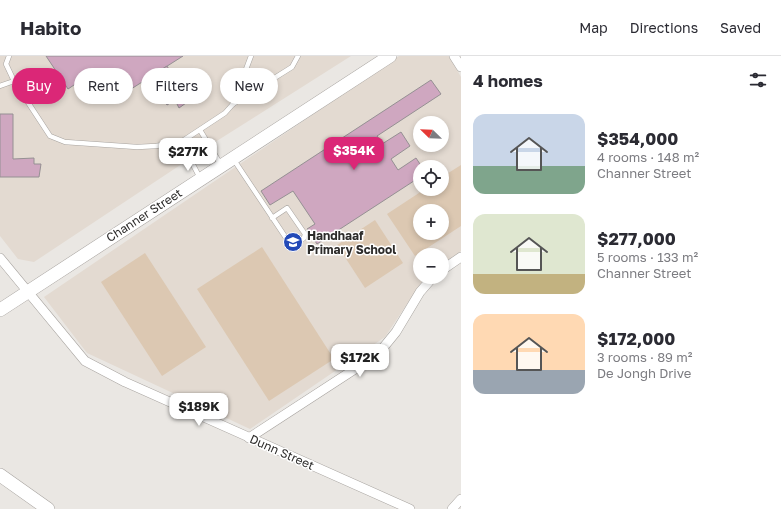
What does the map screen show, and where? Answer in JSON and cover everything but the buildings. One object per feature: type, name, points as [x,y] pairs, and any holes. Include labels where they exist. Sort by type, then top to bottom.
[{"type":"street","name":"Channer Street","points":[[0,310],[390,56]]},
{"type":"street","points":[[454,56],[461,67]]},
{"type":"street","points":[[449,265],[461,257]]},
{"type":"street","name":"Dunn Street","points":[[0,258],[85,361],[103,372],[410,509]]},
{"type":"street","points":[[250,438],[378,354],[396,332],[420,292],[427,284]]},
{"type":"street","points":[[0,475],[48,509]]},
{"type":"street","points":[[452,509],[461,499]]},
{"type":"lane","points":[[9,56],[6,64],[12,77]]},
{"type":"lane","points":[[246,68],[251,56]]},
{"type":"lane","points":[[278,76],[292,67],[298,56]]},
{"type":"lane","points":[[0,86],[12,82]]},
{"type":"lane","points":[[28,104],[44,129],[55,139],[65,142],[137,147],[181,142],[225,113],[233,104]]},
{"type":"lane","points":[[200,130],[222,166]]},
{"type":"lane","points":[[181,142],[200,179]]},
{"type":"lane","points":[[233,159],[272,218],[288,241],[291,244],[304,238],[305,234],[287,208],[272,218]]},
{"type":"shaded area","points":[[0,56],[351,56],[278,102],[278,68],[220,68],[220,104],[275,104],[34,262],[18,259],[0,236]]},
{"type":"shaded area","name":"Handhaaf Primary School","points":[[399,56],[449,56],[461,77],[461,251],[449,260],[449,248],[413,248],[413,284],[420,284],[385,337],[250,429],[87,353],[44,297]]},
{"type":"shaded area","points":[[461,165],[461,226],[449,234],[449,204],[413,204],[413,240],[440,240],[427,248],[413,248],[413,253],[387,214],[414,196],[449,196],[449,173]]},
{"type":"shaded area","points":[[375,220],[403,263],[365,288],[337,245]]},
{"type":"shaded area","points":[[262,247],[334,359],[269,401],[197,289]]},
{"type":"shaded area","points":[[145,253],[206,347],[162,376],[101,282]]},
{"type":"place","name":"Handhaaf Primary School","points":[[293,242]]}]
